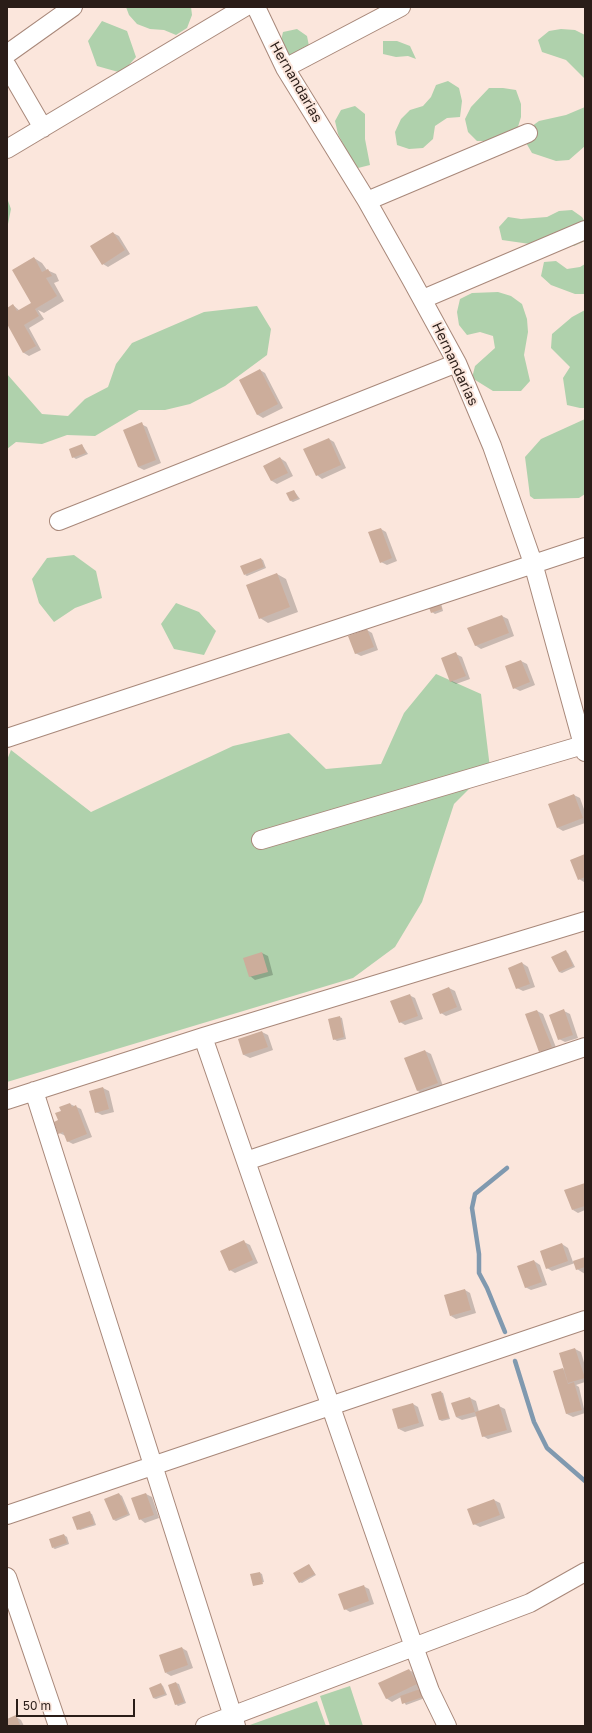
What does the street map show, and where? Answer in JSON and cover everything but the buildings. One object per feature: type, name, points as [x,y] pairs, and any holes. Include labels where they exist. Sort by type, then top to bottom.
[{"type":"street","points":[[7,54],[73,7]]},
{"type":"street","points":[[7,149],[245,7]]},
{"type":"street","name":"Hernandarias","points":[[256,7],[285,68],[367,201],[423,299],[457,363],[492,446],[533,563],[584,748]]},
{"type":"street","points":[[285,68],[401,7]]},
{"type":"street","points":[[7,66],[43,128]]},
{"type":"street","points":[[367,201],[528,133]]},
{"type":"street","points":[[423,299],[585,230]]},
{"type":"street","points":[[59,522],[457,363]]},
{"type":"street","points":[[7,738],[585,546]]},
{"type":"street","points":[[261,840],[584,748]]},
{"type":"street","points":[[7,1100],[203,1036],[585,921]]},
{"type":"street","points":[[203,1036],[414,1647],[430,1691],[447,1726]]},
{"type":"street","points":[[246,1161],[585,1047]]},
{"type":"street","points":[[34,1091],[235,1721]]},
{"type":"street","points":[[7,1515],[585,1320]]},
{"type":"street","points":[[205,1726],[235,1721],[414,1647],[530,1603],[585,1572]]},
{"type":"street","points":[[7,1577],[58,1726]]},
{"type":"green space","points":[[126,7],[191,7],[192,15],[187,28],[176,35],[164,30],[150,29],[137,24],[129,15]]},
{"type":"green space","points":[[102,21],[127,31],[136,57],[122,73],[97,66],[88,41]]},
{"type":"green space","points":[[297,29],[307,36],[310,51],[319,59],[308,67],[294,65],[280,45],[283,32]]},
{"type":"green space","points":[[561,29],[575,30],[585,35],[585,79],[566,60],[542,52],[538,40],[549,31]]},
{"type":"green space","points":[[383,41],[397,41],[410,46],[416,59],[408,56],[396,57],[383,54]]},
{"type":"green space","points":[[448,81],[459,88],[462,101],[460,117],[447,118],[435,126],[433,139],[423,148],[409,149],[397,145],[395,132],[401,119],[410,110],[423,106],[431,97],[436,85]]},
{"type":"green space","points":[[489,88],[516,90],[521,104],[521,117],[517,130],[490,141],[477,141],[468,132],[465,119],[471,107]]},
{"type":"green space","points":[[355,106],[365,114],[365,139],[370,165],[358,168],[350,158],[338,134],[335,121],[341,110]]},
{"type":"green space","points":[[585,107],[585,146],[569,160],[556,161],[532,153],[525,141],[528,129],[539,121],[566,115]]},
{"type":"green space","points":[[7,198],[11,209],[7,229]]},
{"type":"green space","points":[[572,210],[582,217],[585,222],[585,241],[574,246],[530,244],[502,240],[499,227],[508,217],[521,219],[547,217],[559,211]]},
{"type":"green space","points":[[556,261],[567,269],[580,267],[585,264],[585,294],[575,294],[551,285],[541,276],[544,262]]},
{"type":"green space","points":[[498,292],[511,296],[522,304],[527,319],[528,332],[524,355],[530,381],[521,391],[493,391],[472,378],[475,366],[495,348],[493,336],[480,332],[467,335],[459,325],[457,312],[460,299],[472,293]]},
{"type":"green space","points":[[257,306],[271,329],[267,355],[225,386],[190,404],[165,410],[139,410],[95,436],[67,435],[42,444],[16,442],[7,449],[7,374],[42,414],[68,416],[85,399],[108,387],[116,364],[132,343],[204,312]]},
{"type":"green space","points":[[585,310],[585,408],[580,408],[567,405],[563,378],[570,367],[551,348],[552,334],[572,317]]},
{"type":"green space","points":[[585,419],[585,494],[579,498],[534,499],[530,496],[525,457],[541,439]]},
{"type":"green space","points":[[74,555],[96,571],[102,598],[75,608],[54,622],[39,603],[32,579],[47,558]]},
{"type":"green space","points":[[176,603],[199,612],[216,631],[204,655],[174,649],[161,624]]},
{"type":"green space","points":[[436,674],[481,694],[490,768],[454,804],[422,902],[395,947],[353,978],[7,1082],[7,760],[11,750],[91,812],[233,746],[289,733],[326,769],[381,764],[404,713]]},
{"type":"green space","points":[[350,1686],[363,1726],[330,1726],[320,1696]]},
{"type":"green space","points":[[317,1701],[326,1726],[247,1726]]},
{"type":"waterway","points":[[505,1332],[487,1288],[479,1273],[479,1254],[472,1208],[475,1194],[507,1168]]},
{"type":"waterway","points":[[515,1361],[534,1422],[547,1448],[585,1481]]}]
